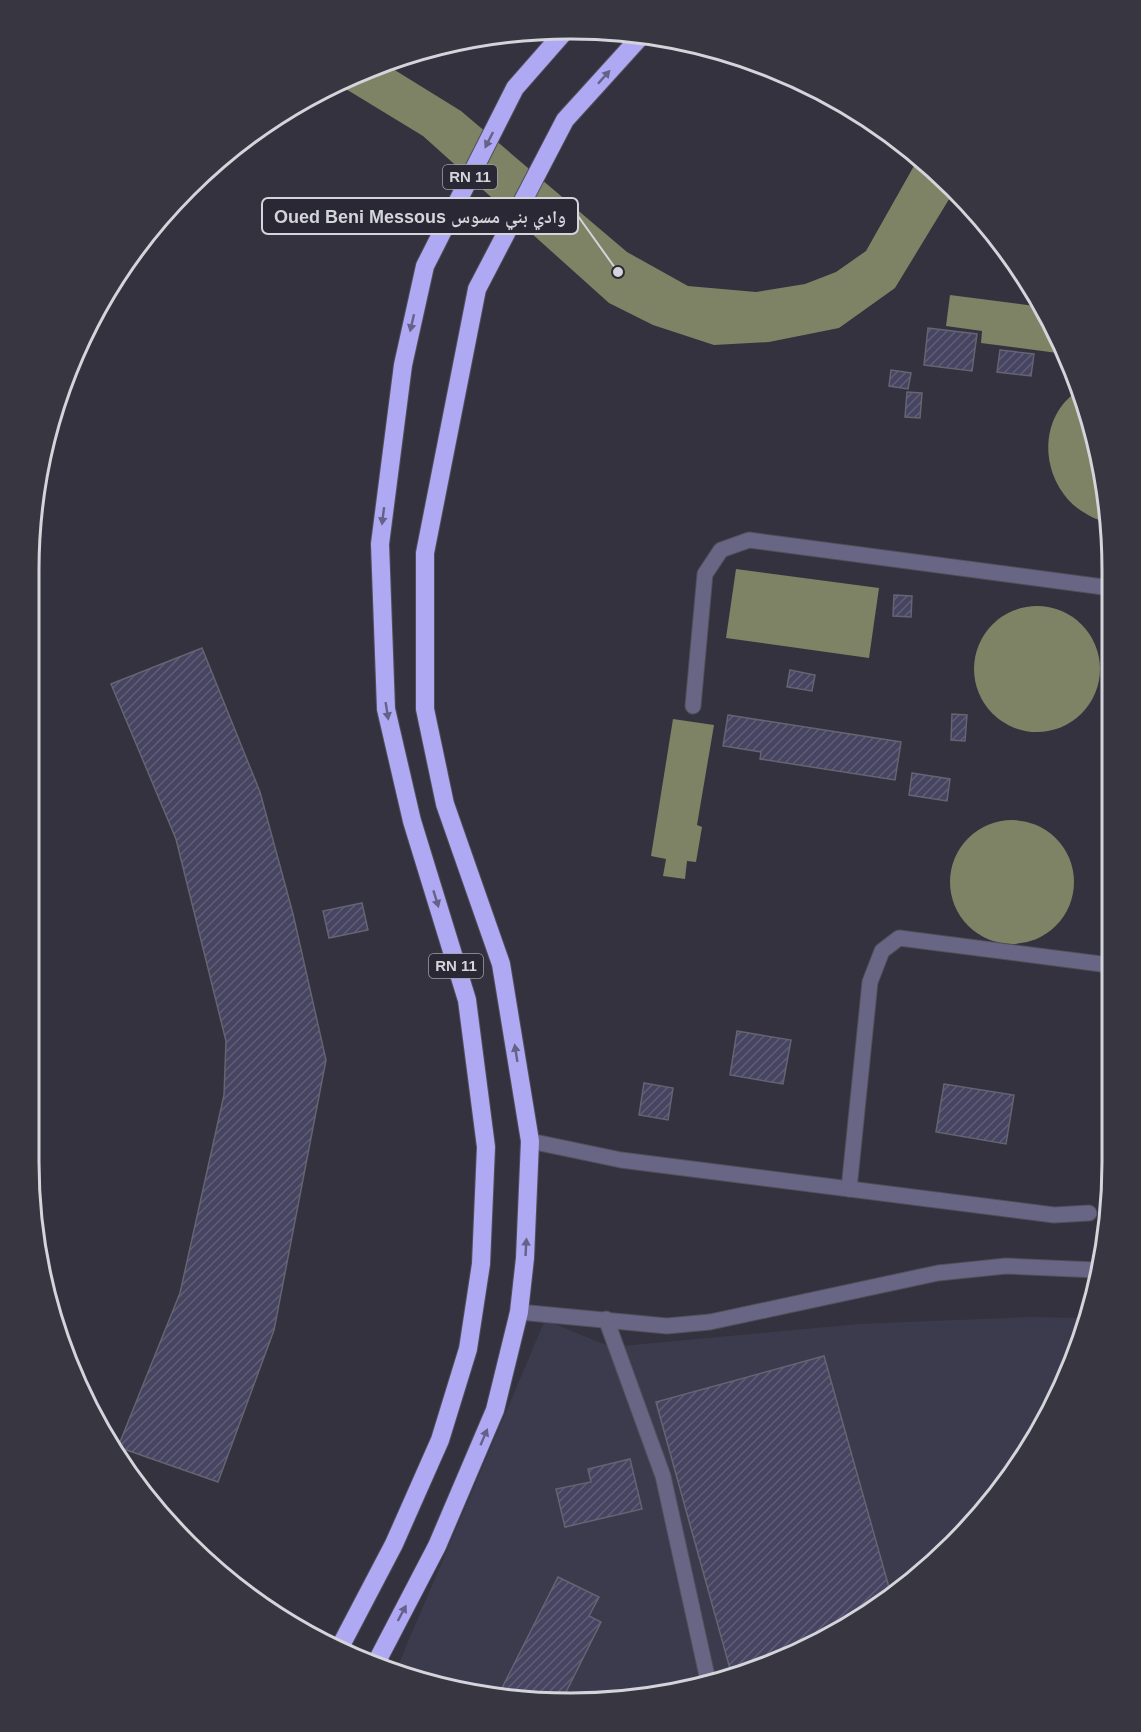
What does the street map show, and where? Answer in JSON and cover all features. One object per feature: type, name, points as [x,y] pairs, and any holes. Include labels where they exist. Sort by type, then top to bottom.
[{"type":"highway","name":"RN 11","points":[[342,1641],[394,1544],[440,1440],[468,1349],[481,1264],[486,1147],[467,1000],[412,822],[386,709],[380,544],[403,364],[425,266],[515,88],[558,39]]},
{"type":"highway","name":"RN 11","points":[[379,1657],[437,1546],[495,1410],[519,1312],[525,1258],[531,1141],[501,964],[445,804],[425,709],[425,553],[477,290],[565,120],[635,43]]},
{"type":"street","points":[[693,706],[705,574],[721,550],[749,540],[1102,587]]},
{"type":"street","points":[[849,1189],[870,982],[882,951],[899,938],[1102,964]]},
{"type":"street","points":[[531,1141],[621,1160],[1054,1215],[1089,1213]]},
{"type":"street","points":[[519,1312],[667,1326],[710,1322],[938,1274],[1006,1266],[1091,1270]]},
{"type":"street","points":[[606,1319],[663,1476],[707,1675]]},
{"type":"shaded area","points":[[394,69],[461,111],[627,252],[688,286],[756,292],[805,284],[836,272],[866,251],[914,165],[949,199],[895,288],[839,328],[769,342],[714,345],[653,325],[609,303],[423,136],[346,89]]},
{"type":"shaded area","points":[[950,295],[1031,306],[1055,353],[981,343],[982,331],[946,326]]},
{"type":"shaded area","points":[[1072,396],[1092,467],[1099,520],[1076,507],[1064,494],[1055,480],[1050,464],[1048,447],[1050,431],[1056,415]]},
{"type":"shaded area","points":[[736,569],[879,588],[869,658],[726,638]]},
{"type":"shaded area","points":[[1037,606],[1061,610],[1082,624],[1096,645],[1100,669],[1096,693],[1082,714],[1061,728],[1037,732],[1013,728],[992,714],[978,693],[974,669],[978,645],[992,624],[1013,610]]},
{"type":"shaded area","points":[[673,719],[714,725],[697,825],[702,827],[696,862],[687,861],[685,879],[663,876],[666,859],[651,856]]},
{"type":"shaded area","points":[[1012,820],[1036,825],[1056,838],[1069,858],[1074,882],[1069,906],[1056,926],[1036,939],[1012,944],[988,939],[968,926],[955,906],[950,882],[955,858],[968,838],[988,825]]},
{"type":"shaded area","points":[[1030,1317],[1078,1318],[1062,1365],[1047,1397],[1012,1457],[970,1512],[921,1561],[894,1583],[836,1622],[774,1653],[708,1675],[674,1683],[605,1692],[536,1692],[467,1683],[398,1664],[545,1320],[611,1347],[858,1324]]},
{"type":"building","points":[[928,328],[977,334],[972,371],[924,365]]},
{"type":"building","points":[[1000,350],[1034,354],[1031,376],[997,372]]},
{"type":"building","points":[[891,370],[911,373],[908,389],[889,386]]},
{"type":"building","points":[[907,392],[922,393],[920,418],[905,417]]},
{"type":"building","points":[[894,595],[912,596],[911,617],[893,616]]},
{"type":"building","points":[[202,648],[260,792],[293,914],[326,1060],[274,1330],[218,1482],[124,1449],[120,1442],[180,1293],[224,1095],[226,1041],[176,839],[111,684]]},
{"type":"building","points":[[790,670],[815,675],[812,691],[787,687]]},
{"type":"building","points":[[952,714],[967,715],[965,741],[951,740]]},
{"type":"building","points":[[728,715],[901,742],[895,780],[760,759],[761,752],[723,746]]},
{"type":"building","points":[[912,773],[950,779],[947,801],[909,795]]},
{"type":"building","points":[[362,903],[368,930],[329,938],[323,911]]},
{"type":"building","points":[[737,1031],[791,1040],[783,1084],[730,1075]]},
{"type":"building","points":[[644,1083],[673,1088],[668,1120],[639,1115]]},
{"type":"building","points":[[944,1084],[1014,1095],[1006,1144],[936,1132]]},
{"type":"building","points":[[824,1356],[889,1587],[836,1622],[806,1638],[774,1653],[730,1668],[656,1402]]},
{"type":"building","points":[[630,1459],[642,1509],[565,1527],[556,1489],[591,1482],[588,1469]]},
{"type":"building","points":[[558,1577],[599,1597],[589,1616],[601,1622],[566,1693],[502,1688]]},
{"type":"place","name":"Oued Beni Messous وادي بني مسوس","points":[[618,272]]}]
